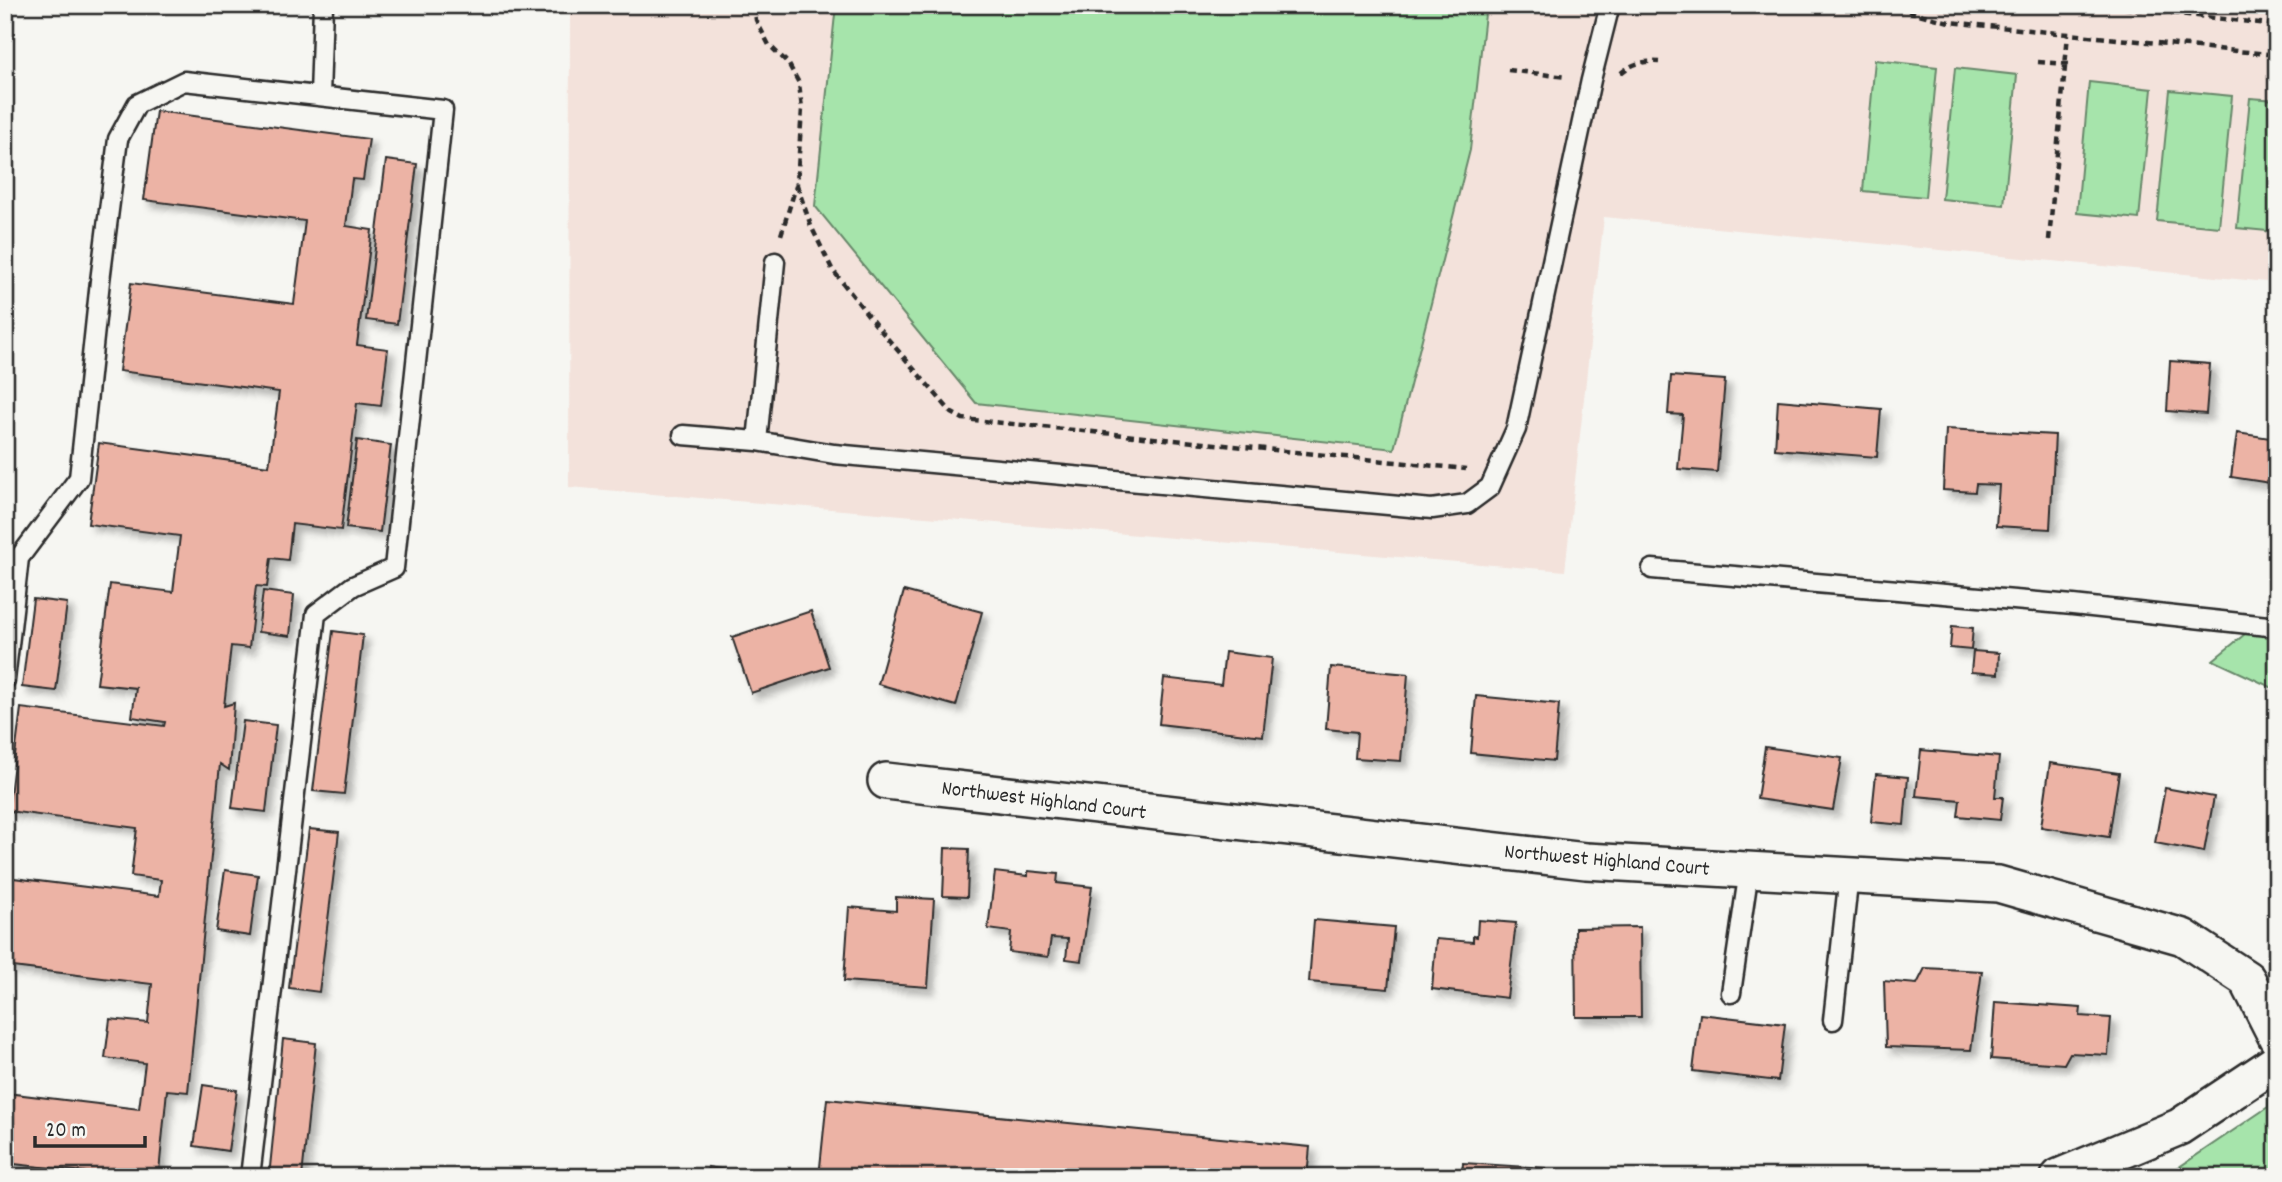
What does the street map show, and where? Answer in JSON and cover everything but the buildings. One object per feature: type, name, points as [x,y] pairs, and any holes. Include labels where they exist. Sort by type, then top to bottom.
[{"type":"street","name":"Northwest Highland Court","points":[[886,780],[1586,861],[1998,884],[2183,937],[2247,979],[2277,1038]]},
{"type":"street","points":[[2059,1177],[2179,1127],[2277,1062]]},
{"type":"lane","points":[[320,96],[323,5]]},
{"type":"lane","points":[[683,435],[757,440],[834,454],[1404,507],[1432,509],[1466,503],[1490,487],[1516,429],[1591,80],[1610,5]]},
{"type":"lane","points":[[5,680],[19,558],[79,478],[118,139],[137,104],[184,81],[443,110],[394,568],[353,586],[316,614],[250,1177]]},
{"type":"lane","points":[[757,440],[775,262]]},
{"type":"lane","points":[[1652,569],[2084,606],[2277,627]]},
{"type":"lane","points":[[1731,993],[1749,870]]},
{"type":"lane","points":[[1833,1020],[1849,875]]},
{"type":"path","points":[[754,5],[756,20],[769,45],[788,63],[799,82],[802,109],[797,185],[778,243]]},
{"type":"path","points":[[1885,5],[1950,22],[2277,55]]},
{"type":"path","points":[[2100,5],[2277,25]]},
{"type":"path","points":[[2049,240],[2068,63],[2068,34]]},
{"type":"path","points":[[1616,80],[1629,66],[1642,61],[1659,62]]},
{"type":"path","points":[[2038,62],[2068,63]]},
{"type":"path","points":[[1508,70],[1567,77]]},
{"type":"path","points":[[797,185],[811,226],[832,269],[952,413],[964,419],[1477,470]]},
{"type":"shaded area","points":[[570,5],[2277,5],[2277,283],[1604,217],[1565,571],[569,487]]},
{"type":"green space","points":[[836,5],[1486,5],[1470,150],[1394,449],[976,403],[815,206]]},
{"type":"green space","points":[[1875,60],[1937,67],[1925,197],[1863,191]]},
{"type":"green space","points":[[1955,68],[2017,75],[2004,205],[1942,199]]},
{"type":"green space","points":[[2089,82],[2152,89],[2139,219],[2077,213]]},
{"type":"green space","points":[[2170,90],[2232,96],[2219,227],[2157,221]]},
{"type":"green space","points":[[2250,98],[2277,100],[2277,232],[2237,228]]},
{"type":"green space","points":[[2277,608],[2277,690],[2213,660]]},
{"type":"green space","points":[[2277,958],[2277,1177],[2157,1177],[2179,1167],[2268,1107]]}]
